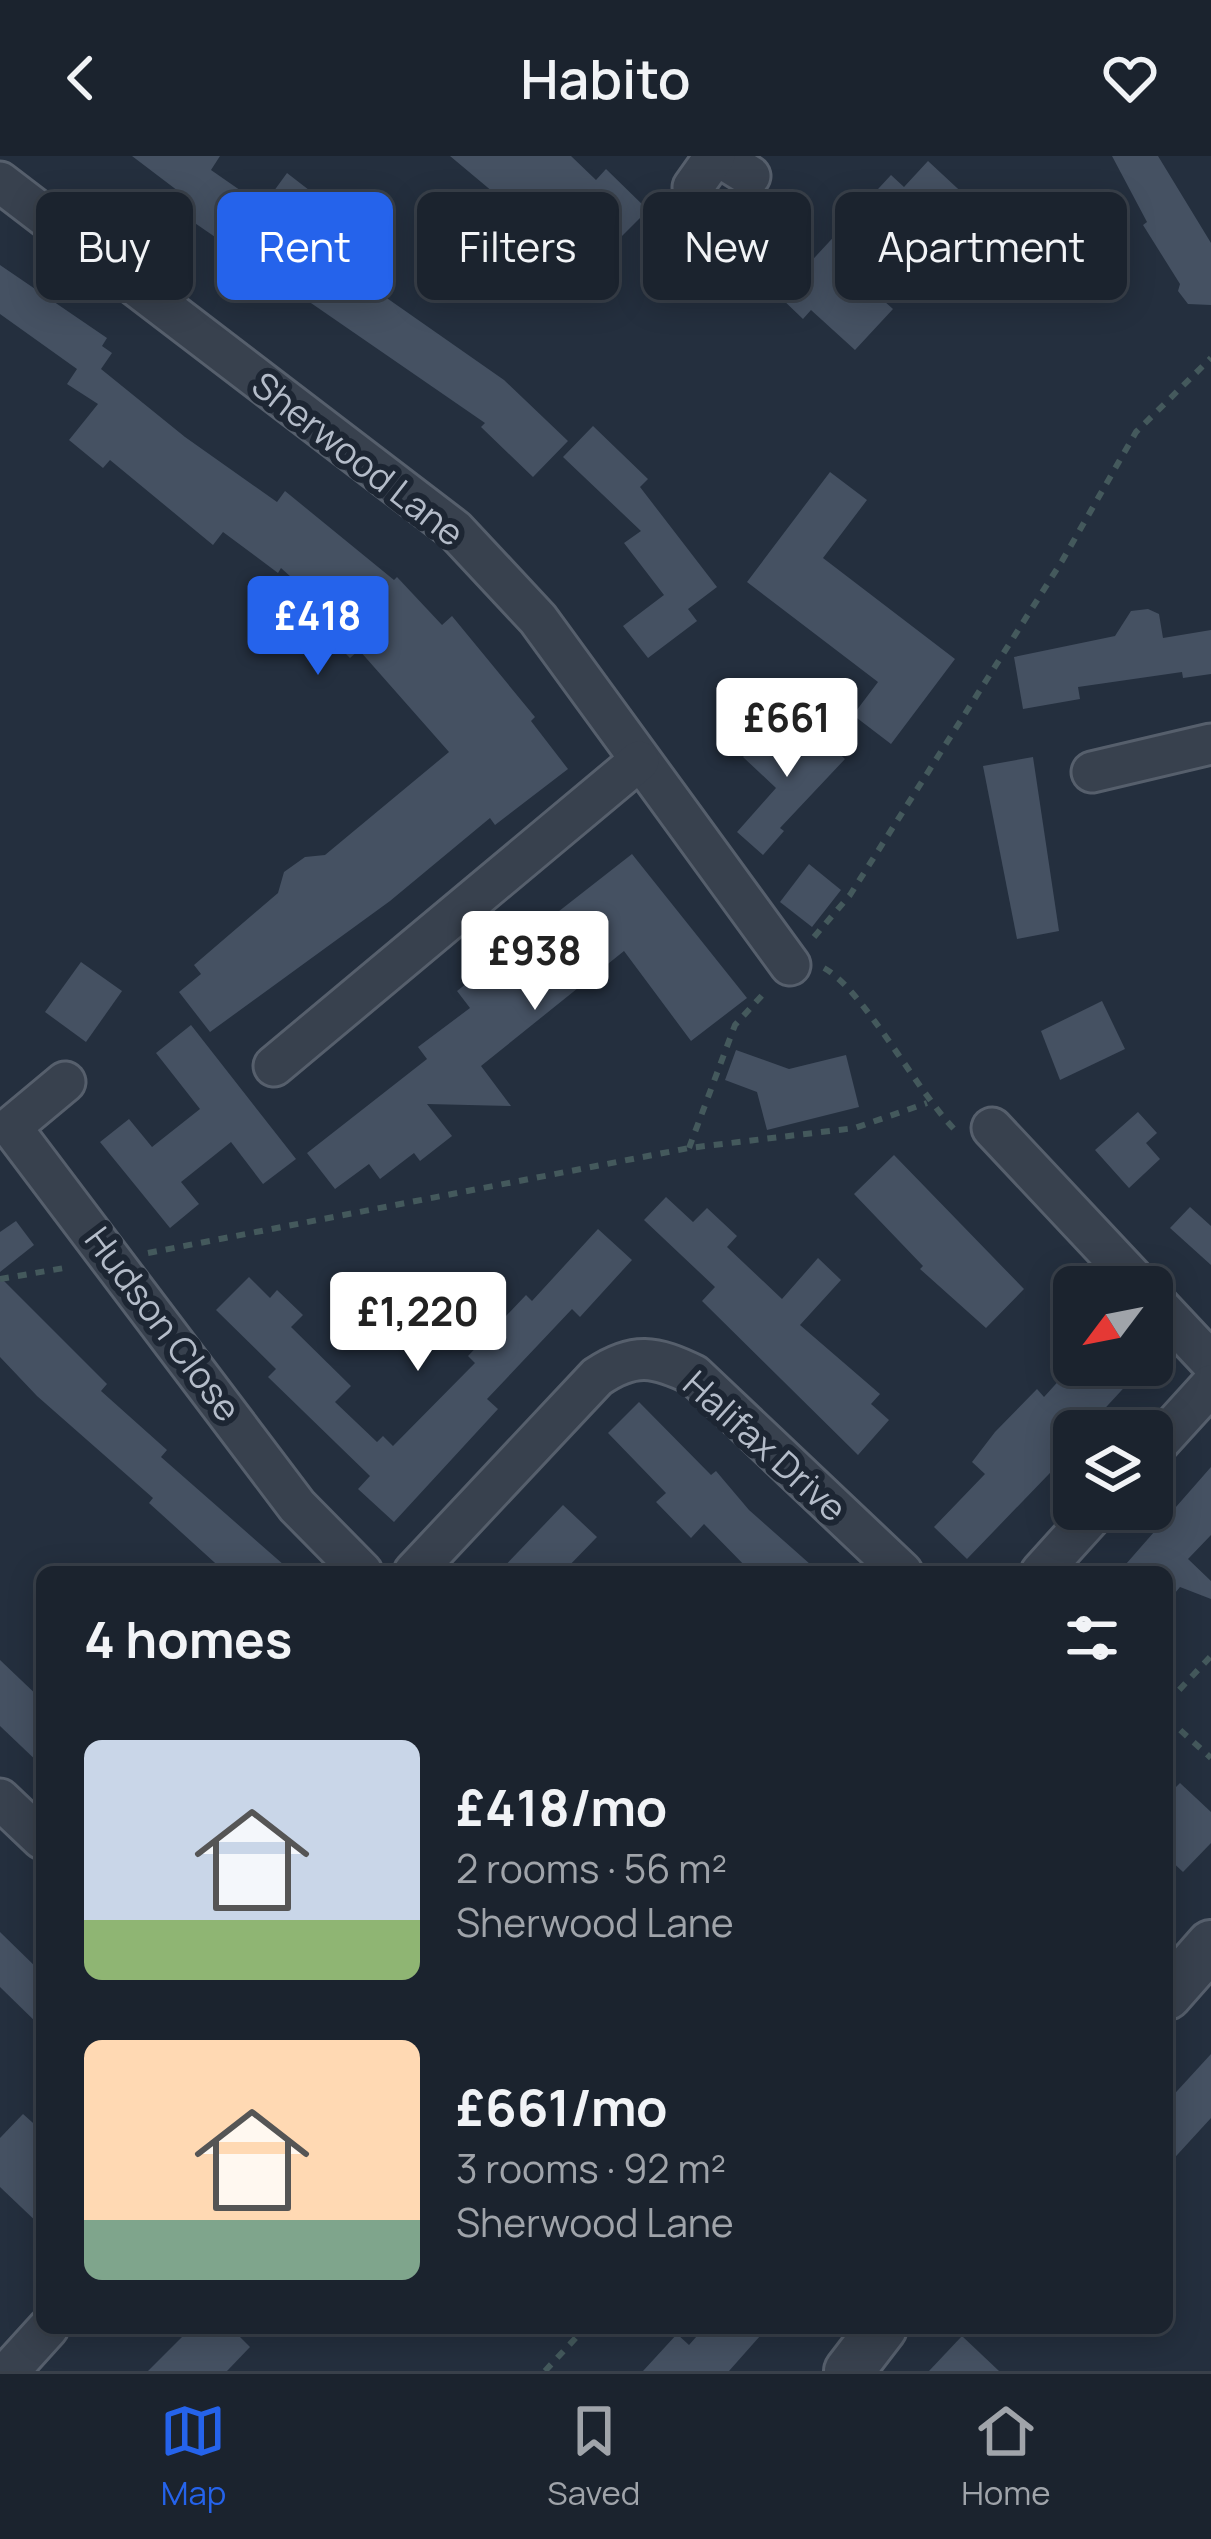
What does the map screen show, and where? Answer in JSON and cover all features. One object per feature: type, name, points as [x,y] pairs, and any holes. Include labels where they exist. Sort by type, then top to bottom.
[{"type":"street","name":"Sherwood Lane","points":[[0,182],[454,530],[538,619],[790,964]]},
{"type":"street","points":[[1092,772],[1211,744]]},
{"type":"street","points":[[274,1066],[639,761]]},
{"type":"street","name":"Hudson Close","points":[[65,1082],[11,1127],[116,1259],[297,1506],[356,1566]]},
{"type":"street","points":[[992,1128],[1121,1266]]},
{"type":"street","points":[[1173,1321],[1211,1362]]},
{"type":"street","name":"Halifax Drive","points":[[420,1566],[597,1377],[635,1356],[662,1359],[694,1375],[896,1566]]},
{"type":"street","points":[[1173,1427],[1211,1384]]},
{"type":"street","points":[[1046,1566],[1079,1530]]},
{"type":"street","points":[[0,1799],[36,1833]]},
{"type":"street","points":[[1173,1988],[1211,1945]]},
{"type":"street","points":[[9,2371],[43,2334]]},
{"type":"street","points":[[848,2370],[877,2334]]},
{"type":"path","points":[[689,1148],[735,1025],[850,895],[1062,561],[1136,432],[1211,358]]},
{"type":"path","points":[[790,964],[829,968],[927,1103],[964,1139],[992,1128]]},
{"type":"path","points":[[0,1279],[689,1148],[855,1128],[927,1103]]},
{"type":"path","points":[[1173,1697],[1211,1656]]},
{"type":"path","points":[[1173,1723],[1211,1758]]},
{"type":"path","points":[[545,2371],[579,2334]]},
{"type":"building","points":[[132,156],[220,156],[211,170],[243,192],[217,192],[217,238],[193,222],[193,192],[179,192]]},
{"type":"building","points":[[450,156],[571,156],[596,180],[606,169],[643,205],[643,215],[619,239],[619,192],[493,192]]},
{"type":"building","points":[[1112,156],[1158,156],[1211,243],[1211,305],[1188,304],[1178,291],[1180,284],[1143,225],[1147,222]]},
{"type":"building","points":[[928,161],[961,192],[875,192],[891,175],[904,187]]},
{"type":"building","points":[[287,173],[312,192],[273,192]]},
{"type":"building","points":[[835,236],[835,300],[885,300],[893,309],[855,350],[811,310],[803,319],[783,300],[811,300],[811,261]]},
{"type":"building","points":[[0,265],[36,290],[36,300],[51,300],[107,338],[102,346],[112,353],[101,369],[185,437],[277,502],[285,491],[394,580],[397,577],[442,625],[452,616],[535,717],[531,721],[568,769],[495,825],[490,818],[390,901],[210,1032],[179,992],[201,974],[194,965],[278,893],[284,872],[305,857],[325,855],[449,752],[359,650],[350,658],[331,639],[345,626],[281,568],[278,573],[223,532],[213,545],[110,460],[103,468],[69,440],[98,404],[67,384],[77,369],[0,314]]},
{"type":"building","points":[[307,300],[390,300],[504,380],[568,441],[533,477],[481,427],[485,423]]},
{"type":"building","points":[[593,426],[648,479],[640,487],[717,587],[688,609],[697,621],[648,658],[623,626],[664,595],[624,543],[641,531],[563,457]]},
{"type":"building","points":[[830,472],[867,500],[823,558],[955,659],[891,744],[853,715],[878,682],[747,582]]},
{"type":"building","points":[[1148,609],[1159,614],[1163,638],[1211,630],[1211,674],[1183,678],[1182,672],[1078,687],[1080,699],[1023,709],[1014,657],[1115,636],[1131,611]]},
{"type":"building","points":[[775,723],[795,741],[809,725],[845,759],[780,828],[784,831],[763,855],[737,832],[776,788],[743,757]]},
{"type":"building","points":[[1033,757],[1059,931],[1017,939],[983,766]]},
{"type":"building","points":[[632,854],[747,998],[691,1041],[624,951],[481,1066],[511,1106],[427,1104],[452,1136],[420,1161],[414,1153],[380,1179],[369,1164],[335,1189],[307,1153],[427,1059],[418,1047],[470,1008],[457,991]]},
{"type":"building","points":[[809,864],[841,890],[812,927],[780,902]]},
{"type":"building","points":[[81,962],[122,991],[86,1042],[45,1012]]},
{"type":"building","points":[[1102,1001],[1125,1049],[1060,1080],[1041,1031]]},
{"type":"building","points":[[191,1025],[296,1159],[263,1184],[231,1142],[181,1182],[199,1204],[170,1228],[100,1142],[129,1119],[152,1147],[200,1109],[156,1053]]},
{"type":"building","points":[[736,1050],[789,1069],[846,1055],[859,1107],[767,1130],[757,1092],[725,1080]]},
{"type":"building","points":[[1138,1112],[1157,1133],[1146,1143],[1160,1159],[1129,1188],[1095,1150]]},
{"type":"building","points":[[894,1155],[1024,1289],[986,1328],[920,1269],[923,1266],[854,1194]]},
{"type":"building","points":[[666,1197],[693,1222],[707,1208],[737,1236],[727,1247],[782,1299],[818,1258],[841,1280],[800,1325],[880,1394],[871,1404],[889,1420],[858,1455],[702,1301],[715,1287],[644,1220]]},
{"type":"building","points":[[1190,1207],[1211,1226],[1211,1265],[1170,1228]]},
{"type":"building","points":[[16,1221],[34,1245],[0,1272],[0,1232]]},
{"type":"building","points":[[598,1229],[632,1260],[580,1317],[572,1309],[487,1399],[498,1409],[394,1522],[358,1489],[370,1476],[268,1377],[276,1369],[216,1310],[249,1277],[270,1298],[277,1290],[303,1315],[291,1327],[351,1386],[335,1402],[377,1442],[383,1436],[393,1446],[475,1363],[468,1356],[526,1295],[532,1301]]},
{"type":"building","points":[[0,1277],[107,1384],[101,1391],[167,1450],[161,1457],[285,1566],[218,1566],[149,1503],[153,1498],[37,1396],[0,1357]]},
{"type":"building","points":[[1054,1386],[1126,1386],[1103,1410],[1053,1410],[1053,1470],[967,1559],[934,1527],[985,1474],[972,1462],[995,1432],[1037,1389],[1044,1397]]},
{"type":"building","points":[[639,1402],[812,1566],[745,1566],[704,1524],[691,1538],[656,1502],[666,1493],[608,1433]]},
{"type":"building","points":[[1211,1467],[1211,1535],[1188,1559],[1211,1581],[1211,1599],[1180,1587],[1175,1593],[1173,1566],[1124,1566],[1156,1530],[1173,1530],[1173,1510]]},
{"type":"building","points":[[563,1505],[597,1537],[569,1566],[505,1566]]},
{"type":"building","points":[[0,1660],[36,1694],[36,1760],[0,1726]]},
{"type":"building","points":[[1180,1783],[1211,1812],[1211,1843],[1183,1872],[1173,1863],[1173,1790]]},
{"type":"building","points":[[0,1932],[36,1967],[36,2022],[0,1987]]},
{"type":"building","points":[[1211,2054],[1211,2118],[1173,2159],[1173,2095]]},
{"type":"building","points":[[23,2114],[36,2126],[36,2221],[0,2187],[0,2138]]},
{"type":"building","points":[[185,2334],[237,2334],[250,2347],[227,2371],[148,2371]]},
{"type":"building","points":[[677,2334],[689,2345],[699,2334],[762,2334],[729,2371],[643,2371]]},
{"type":"building","points":[[962,2336],[999,2371],[929,2371]]}]
